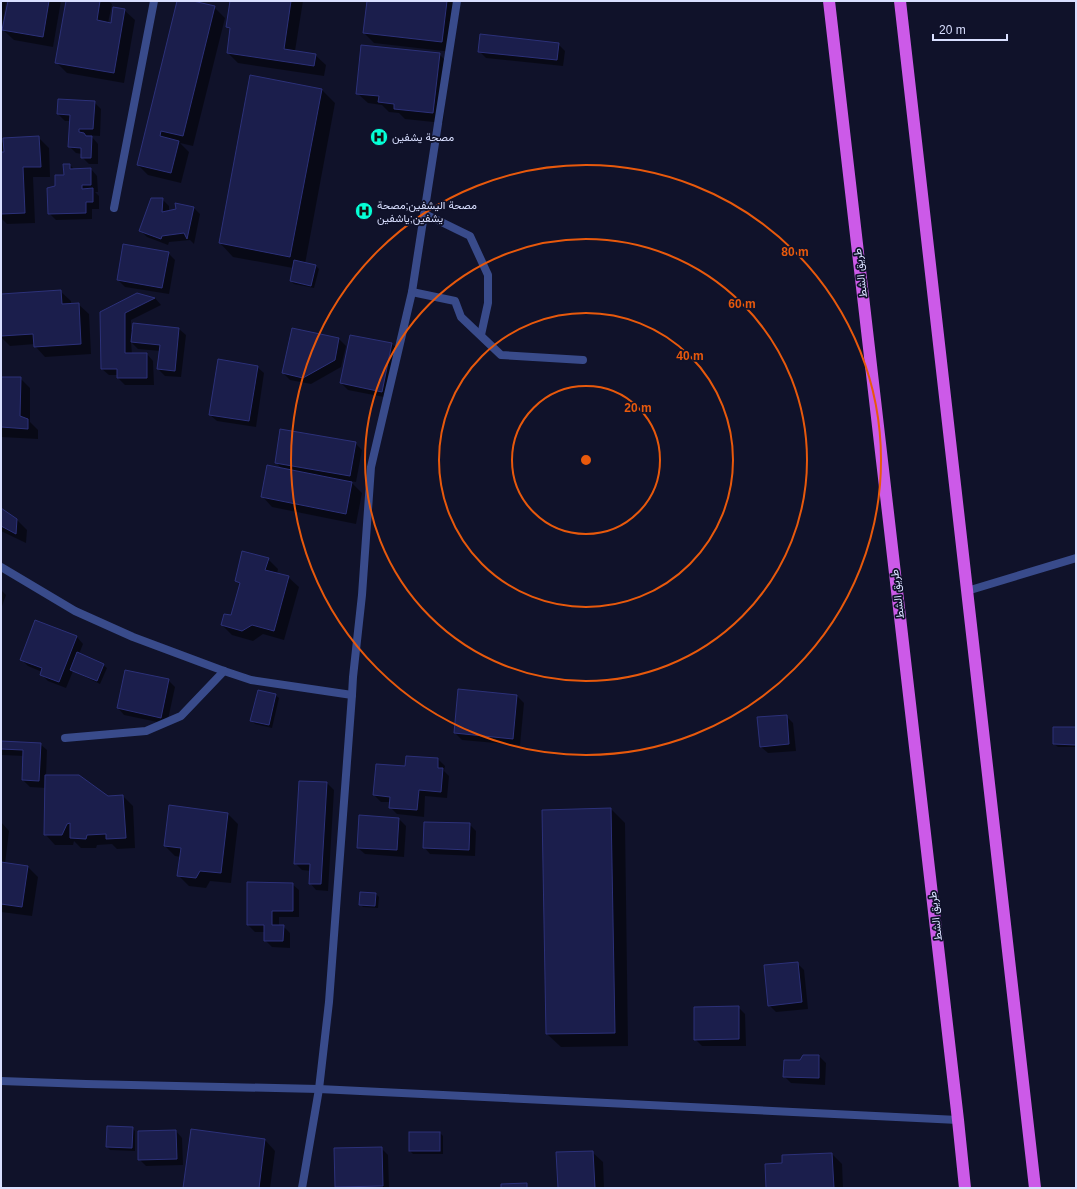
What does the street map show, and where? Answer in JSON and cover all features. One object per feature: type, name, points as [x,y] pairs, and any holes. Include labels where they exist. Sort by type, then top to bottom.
[{"type":"highway","name":"طريق الشط","points":[[829,1],[965,1188]]},
{"type":"highway","points":[[900,1],[1035,1188]]},
{"type":"street","points":[[114,208],[154,1]]},
{"type":"street","points":[[302,1188],[319,1089],[329,1002],[353,677],[362,594],[371,467],[412,292],[457,1]]},
{"type":"street","points":[[425,214],[470,236],[488,275],[488,303],[481,335]]},
{"type":"street","points":[[412,292],[455,301],[461,317],[501,354],[583,360]]},
{"type":"street","points":[[968,591],[1076,558]]},
{"type":"street","points":[[1,567],[75,611],[133,638],[251,680],[352,695]]},
{"type":"street","points":[[65,738],[153,728],[181,716],[224,670]]},
{"type":"street","points":[[1,1081],[319,1089],[958,1120]]},
{"type":"building","points":[[8,1],[49,1],[43,37],[2,30]]},
{"type":"building","points":[[66,1],[100,1],[97,20],[111,23],[113,7],[125,9],[114,73],[55,63]]},
{"type":"building","points":[[177,1],[193,1],[215,6],[183,136],[161,131],[160,136],[179,141],[171,173],[137,165]]},
{"type":"building","points":[[230,1],[291,1],[284,49],[316,54],[314,66],[227,53],[230,28],[226,27]]},
{"type":"building","points":[[367,1],[447,1],[442,42],[363,33]]},
{"type":"building","points":[[480,34],[559,43],[557,60],[478,52]]},
{"type":"building","points":[[361,45],[440,53],[433,113],[394,109],[394,104],[378,102],[379,96],[356,94]]},
{"type":"building","points":[[250,75],[322,89],[290,257],[219,243]]},
{"type":"building","points":[[58,99],[95,101],[93,129],[79,129],[79,132],[84,133],[86,136],[92,136],[91,158],[81,158],[81,148],[68,147],[70,115],[57,114]]},
{"type":"building","points":[[39,136],[41,167],[23,167],[25,213],[1,214],[1,152],[4,152],[3,138]]},
{"type":"building","points":[[63,164],[70,164],[70,169],[91,168],[91,185],[82,185],[82,189],[93,188],[93,202],[86,202],[86,213],[48,214],[47,188],[55,186],[55,175],[64,175]]},
{"type":"building","points":[[151,198],[163,198],[162,212],[176,209],[175,203],[194,207],[187,239],[184,233],[162,236],[161,239],[139,231]]},
{"type":"building","points":[[123,244],[169,252],[162,288],[117,280]]},
{"type":"building","points":[[294,260],[316,265],[311,286],[290,281]]},
{"type":"building","points":[[61,290],[62,304],[79,303],[81,344],[34,347],[33,334],[1,336],[1,294]]},
{"type":"building","points":[[137,293],[155,298],[125,313],[125,353],[147,353],[147,378],[117,378],[117,369],[101,369],[100,312]]},
{"type":"building","points":[[133,323],[179,328],[175,371],[157,369],[160,345],[131,342]]},
{"type":"building","points":[[292,328],[339,338],[335,360],[303,378],[282,373]]},
{"type":"building","points":[[350,335],[392,343],[382,392],[340,383]]},
{"type":"building","points":[[218,359],[258,366],[249,421],[209,415]]},
{"type":"building","points":[[1,377],[21,377],[20,416],[28,419],[28,429],[1,427]]},
{"type":"building","points":[[280,429],[356,442],[350,476],[275,463]]},
{"type":"building","points":[[267,465],[352,482],[346,514],[261,497]]},
{"type":"building","points":[[1,508],[17,519],[16,534],[1,526]]},
{"type":"building","points":[[242,551],[269,558],[265,570],[289,576],[274,631],[252,625],[242,631],[221,625],[224,614],[231,615],[240,583],[235,581]]},
{"type":"building","points":[[35,620],[77,636],[59,682],[40,675],[42,668],[20,660]]},
{"type":"building","points":[[77,652],[104,664],[97,681],[70,670]]},
{"type":"building","points":[[125,670],[169,679],[161,718],[117,708]]},
{"type":"building","points":[[458,689],[517,695],[513,739],[454,733]]},
{"type":"building","points":[[258,690],[276,694],[269,725],[250,721]]},
{"type":"building","points":[[787,715],[789,744],[760,747],[757,717]]},
{"type":"building","points":[[1053,727],[1076,727],[1076,745],[1053,744]]},
{"type":"building","points":[[1,741],[41,743],[39,781],[22,780],[23,750],[1,749]]},
{"type":"building","points":[[406,756],[438,758],[438,768],[443,768],[441,792],[419,790],[417,810],[389,808],[390,797],[373,795],[376,764],[405,766]]},
{"type":"building","points":[[45,775],[79,775],[108,796],[123,795],[126,838],[106,839],[106,834],[87,835],[86,839],[70,838],[70,823],[67,824],[62,835],[44,835]]},
{"type":"building","points":[[299,781],[327,782],[321,884],[309,884],[310,864],[294,864]]},
{"type":"building","points":[[169,805],[228,813],[221,873],[200,871],[196,878],[177,876],[181,848],[164,846]]},
{"type":"building","points":[[611,808],[615,1033],[546,1034],[542,810]]},
{"type":"building","points":[[359,815],[399,818],[397,850],[357,848]]},
{"type":"building","points":[[424,822],[470,823],[469,850],[423,848]]},
{"type":"building","points":[[1,862],[28,866],[22,907],[1,904]]},
{"type":"building","points":[[247,882],[293,883],[293,911],[272,911],[272,925],[284,925],[283,941],[264,941],[264,925],[247,925]]},
{"type":"building","points":[[360,892],[376,893],[375,906],[359,905]]},
{"type":"building","points":[[798,962],[802,1002],[768,1006],[764,965]]},
{"type":"building","points":[[739,1006],[739,1039],[694,1040],[694,1007]]},
{"type":"building","points":[[803,1055],[819,1055],[819,1078],[783,1077],[784,1060],[800,1060]]},
{"type":"building","points":[[107,1126],[133,1127],[132,1148],[106,1147]]},
{"type":"building","points":[[191,1129],[265,1139],[259,1188],[183,1188]]},
{"type":"building","points":[[176,1130],[177,1159],[138,1160],[138,1131]]},
{"type":"building","points":[[409,1132],[440,1132],[440,1151],[409,1151]]},
{"type":"building","points":[[382,1147],[383,1186],[335,1187],[334,1148]]},
{"type":"building","points":[[593,1151],[595,1188],[558,1188],[556,1152]]},
{"type":"building","points":[[832,1153],[834,1188],[766,1188],[765,1164],[782,1163],[782,1155]]},
{"type":"building","points":[[527,1183],[527,1188],[501,1188],[501,1184]]},
{"type":"place","name":"مصحة يشفين","points":[[379,137]]},
{"type":"place","name":"مصحة اليشفين;مصحة يشفين;ياشفين","points":[[364,211]]}]
